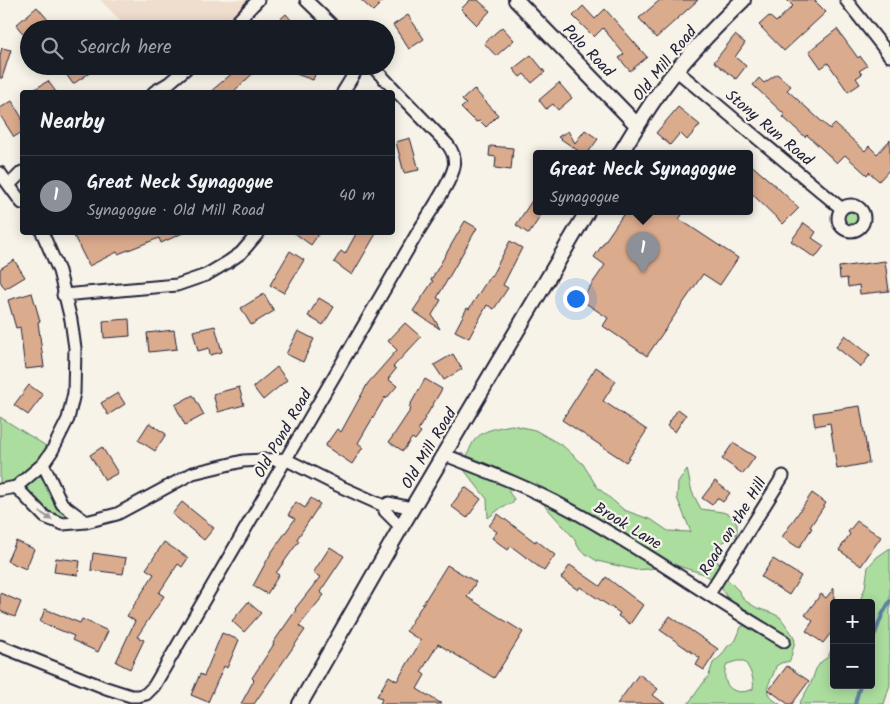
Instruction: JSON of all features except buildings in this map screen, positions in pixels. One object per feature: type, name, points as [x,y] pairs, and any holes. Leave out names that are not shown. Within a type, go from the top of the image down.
[{"type":"street","points":[[239,20],[258,0]]},
{"type":"street","points":[[306,0],[327,20]]},
{"type":"street","name":"Polo Road","points":[[516,0],[637,125]]},
{"type":"street","name":"Old Mill Road","points":[[622,150],[665,85],[713,29],[742,0]]},
{"type":"street","points":[[846,0],[890,56]]},
{"type":"street","name":"Stony Run Road","points":[[677,71],[842,208]]},
{"type":"street","points":[[157,90],[178,75]]},
{"type":"street","points":[[344,90],[353,75]]},
{"type":"street","name":"Old Pond Road","points":[[0,646],[131,696],[146,694],[154,686],[450,179],[454,167],[453,152],[381,75]]},
{"type":"street","points":[[0,173],[20,200]]},
{"type":"street","points":[[9,185],[20,174]]},
{"type":"street","name":"Old Mill Road","points":[[300,704],[400,527],[445,455],[585,215]]},
{"type":"street","points":[[0,490],[16,487],[43,464],[68,420],[74,393],[75,348],[71,320],[59,272],[43,235]]},
{"type":"street","points":[[63,294],[177,285],[206,275],[228,262],[246,248],[257,235]]},
{"type":"street","name":"Brook Lane","points":[[445,455],[521,485],[567,508],[642,551],[735,613],[784,641]]},
{"type":"street","points":[[16,487],[45,517],[63,524],[86,522],[117,514],[194,473],[243,461],[285,459],[338,486],[384,506]]},
{"type":"street","points":[[43,464],[62,504],[86,522]]},
{"type":"street","name":"Road on the Hill","points":[[709,594],[783,476]]},
{"type":"street","points":[[384,506],[389,503],[412,508]]},
{"type":"street","points":[[384,506],[385,511],[400,527]]},
{"type":"shaded area","points":[[100,0],[258,0],[239,20],[120,20]]},
{"type":"green space","points":[[847,208],[855,208],[861,214],[861,222],[855,228],[847,228],[841,222],[841,214]]},
{"type":"green space","points":[[0,417],[51,449],[15,486],[0,487]]},
{"type":"green space","points":[[512,425],[535,430],[563,446],[583,464],[597,487],[624,510],[652,520],[668,531],[691,532],[677,498],[678,483],[687,469],[692,492],[701,509],[734,516],[737,524],[737,534],[717,546],[714,554],[725,577],[739,591],[744,600],[757,608],[780,617],[793,635],[795,641],[790,661],[776,666],[768,687],[769,695],[780,704],[688,704],[709,675],[713,663],[736,640],[741,627],[759,622],[751,612],[734,603],[726,596],[719,584],[704,574],[678,566],[636,570],[597,561],[580,550],[573,537],[545,506],[539,496],[537,484],[508,491],[514,499],[513,503],[502,507],[488,518],[487,499],[464,470],[473,442],[483,433]],"holes":[[[744,661],[751,674],[753,689],[739,692],[726,683],[725,671],[727,664]]]},
{"type":"green space","points":[[43,464],[76,516],[63,524],[16,487]]},
{"type":"green space","points":[[890,548],[890,685],[884,704],[799,704],[811,683],[816,669],[830,652],[830,689],[875,689],[875,599],[861,599],[865,588],[868,567],[877,557]]},
{"type":"waterway","points":[[875,633],[890,601]]},
{"type":"waterway","points":[[855,704],[859,689]]},
{"type":"place","name":"Great Neck Synagogue","points":[[643,273]]}]
